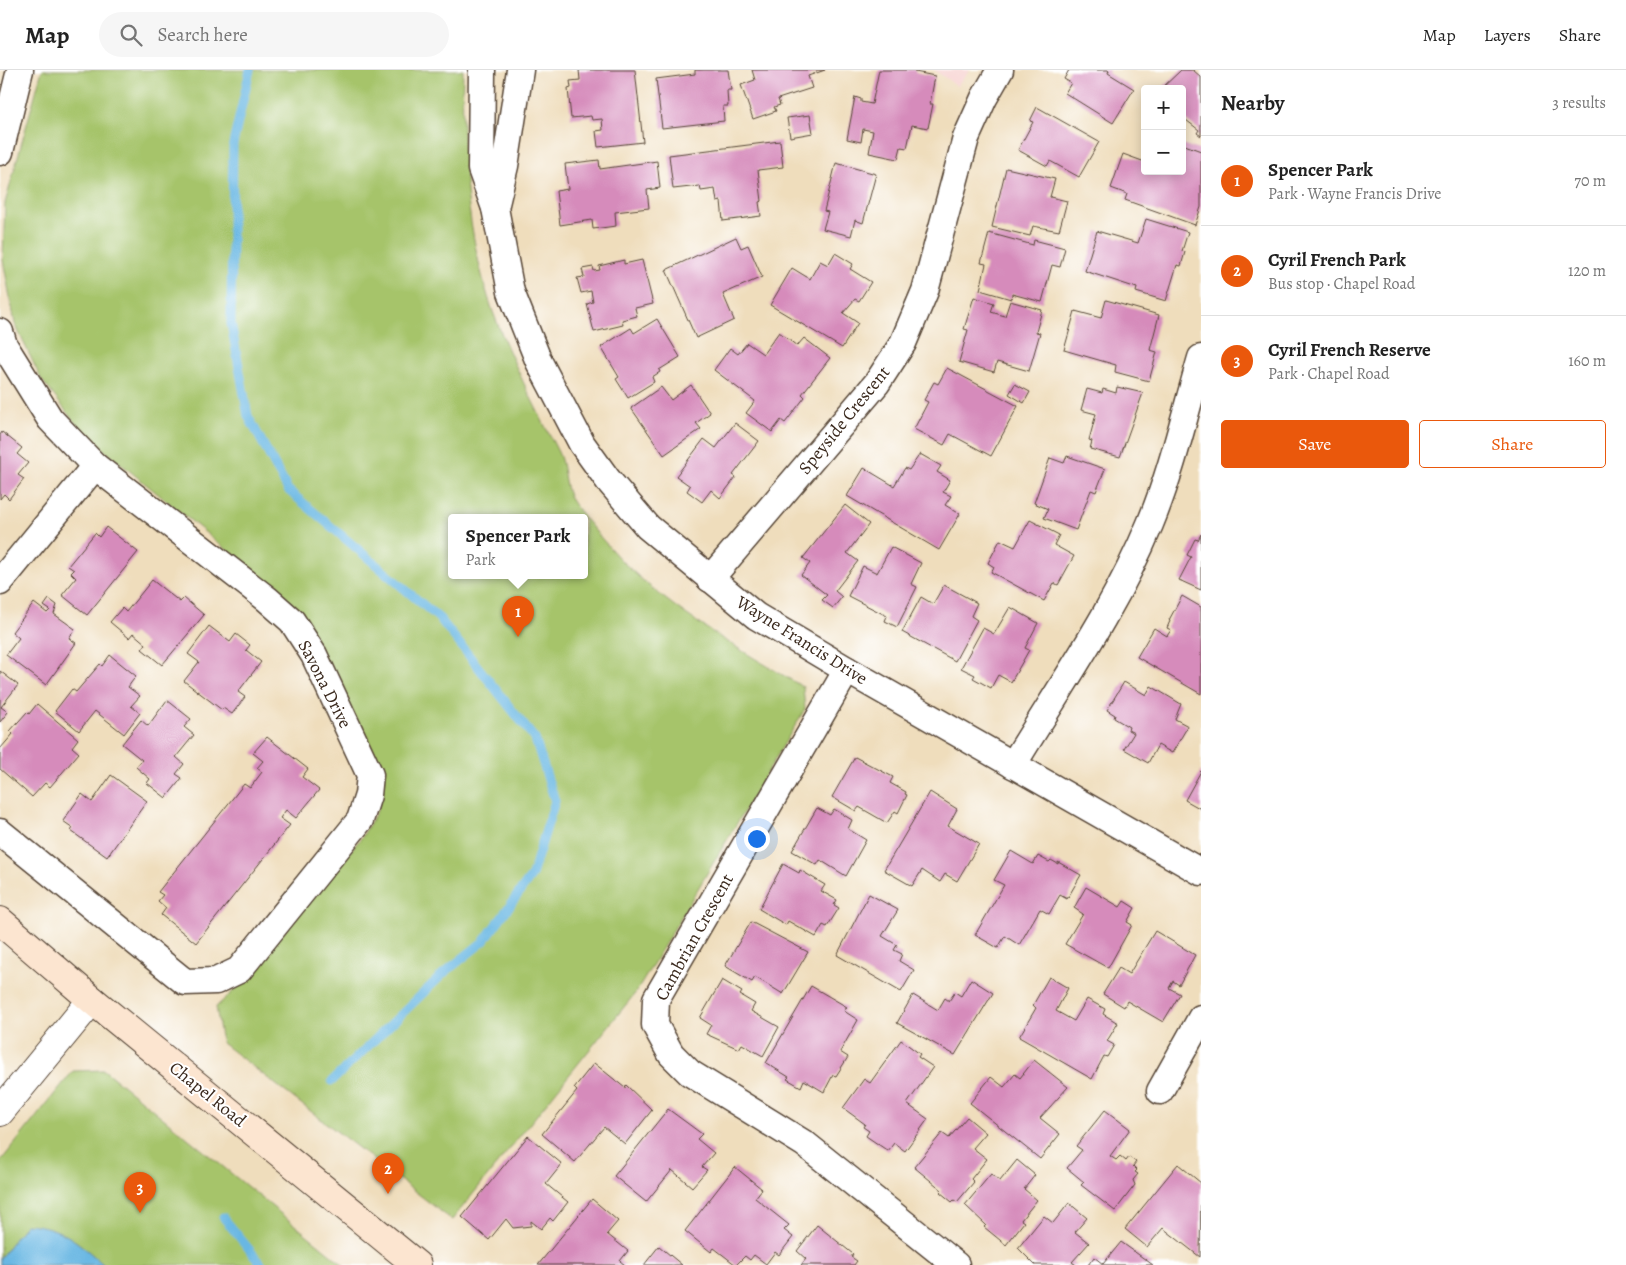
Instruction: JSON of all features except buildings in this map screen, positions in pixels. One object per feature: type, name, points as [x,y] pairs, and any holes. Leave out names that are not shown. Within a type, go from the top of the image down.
[{"type":"main road","name":"Chapel Road","points":[[0,921],[92,1000],[417,1265]]},
{"type":"street","points":[[0,152],[20,70]]},
{"type":"street","name":"Wayne Francis Drive","points":[[482,70],[481,169],[495,208],[511,292],[539,362],[582,444],[608,480],[648,527],[756,616],[846,670],[1201,872]]},
{"type":"street","name":"Wayne Francis Drive","points":[[495,208],[506,166],[520,70]]},
{"type":"street","name":"Speyside Crescent","points":[[710,579],[877,383],[903,343],[925,291],[966,138],[984,98],[1000,70]]},
{"type":"street","name":"Savona Drive","points":[[0,332],[4,345],[50,419],[95,466],[267,599],[292,622],[314,655],[370,775],[368,795],[360,820],[239,970],[216,981],[184,982],[0,832]]},
{"type":"street","points":[[1013,765],[1116,595],[1150,525],[1171,464],[1201,358]]},
{"type":"street","points":[[0,582],[95,466]]},
{"type":"street","name":"Cambrian Crescent","points":[[846,670],[656,999],[655,1026],[671,1054],[690,1073],[805,1144],[956,1265]]},
{"type":"street","points":[[0,1112],[92,1000]]},
{"type":"street","points":[[1160,1091],[1201,1018]]},
{"type":"shaded area","points":[[934,70],[970,70],[957,86]]},
{"type":"green space","points":[[42,70],[463,70],[464,162],[471,223],[484,283],[493,312],[508,348],[560,457],[569,496],[581,514],[448,514],[448,579],[588,579],[588,522],[621,560],[663,597],[708,629],[803,687],[805,709],[637,991],[452,1220],[222,1043],[216,1007],[240,985],[362,837],[378,809],[381,787],[302,614],[265,581],[83,433],[41,379],[15,324],[3,260],[5,203]]},
{"type":"green space","points":[[104,1070],[344,1265],[0,1265],[0,1162],[73,1071]]},
{"type":"water","points":[[26,1224],[39,1225],[60,1232],[78,1243],[104,1265],[0,1265],[0,1258]]},
{"type":"waterway","points":[[250,70],[233,144],[231,323],[248,416],[288,490],[440,619],[535,739],[555,801],[532,875],[484,941],[444,973],[332,1081]]},
{"type":"waterway","points":[[223,1217],[262,1265]]},
{"type":"place","name":"Spencer Park","points":[[518,637]]},
{"type":"place","name":"Cyril French Park","points":[[388,1194]]},
{"type":"place","name":"Cyril French Reserve","points":[[140,1213]]}]
